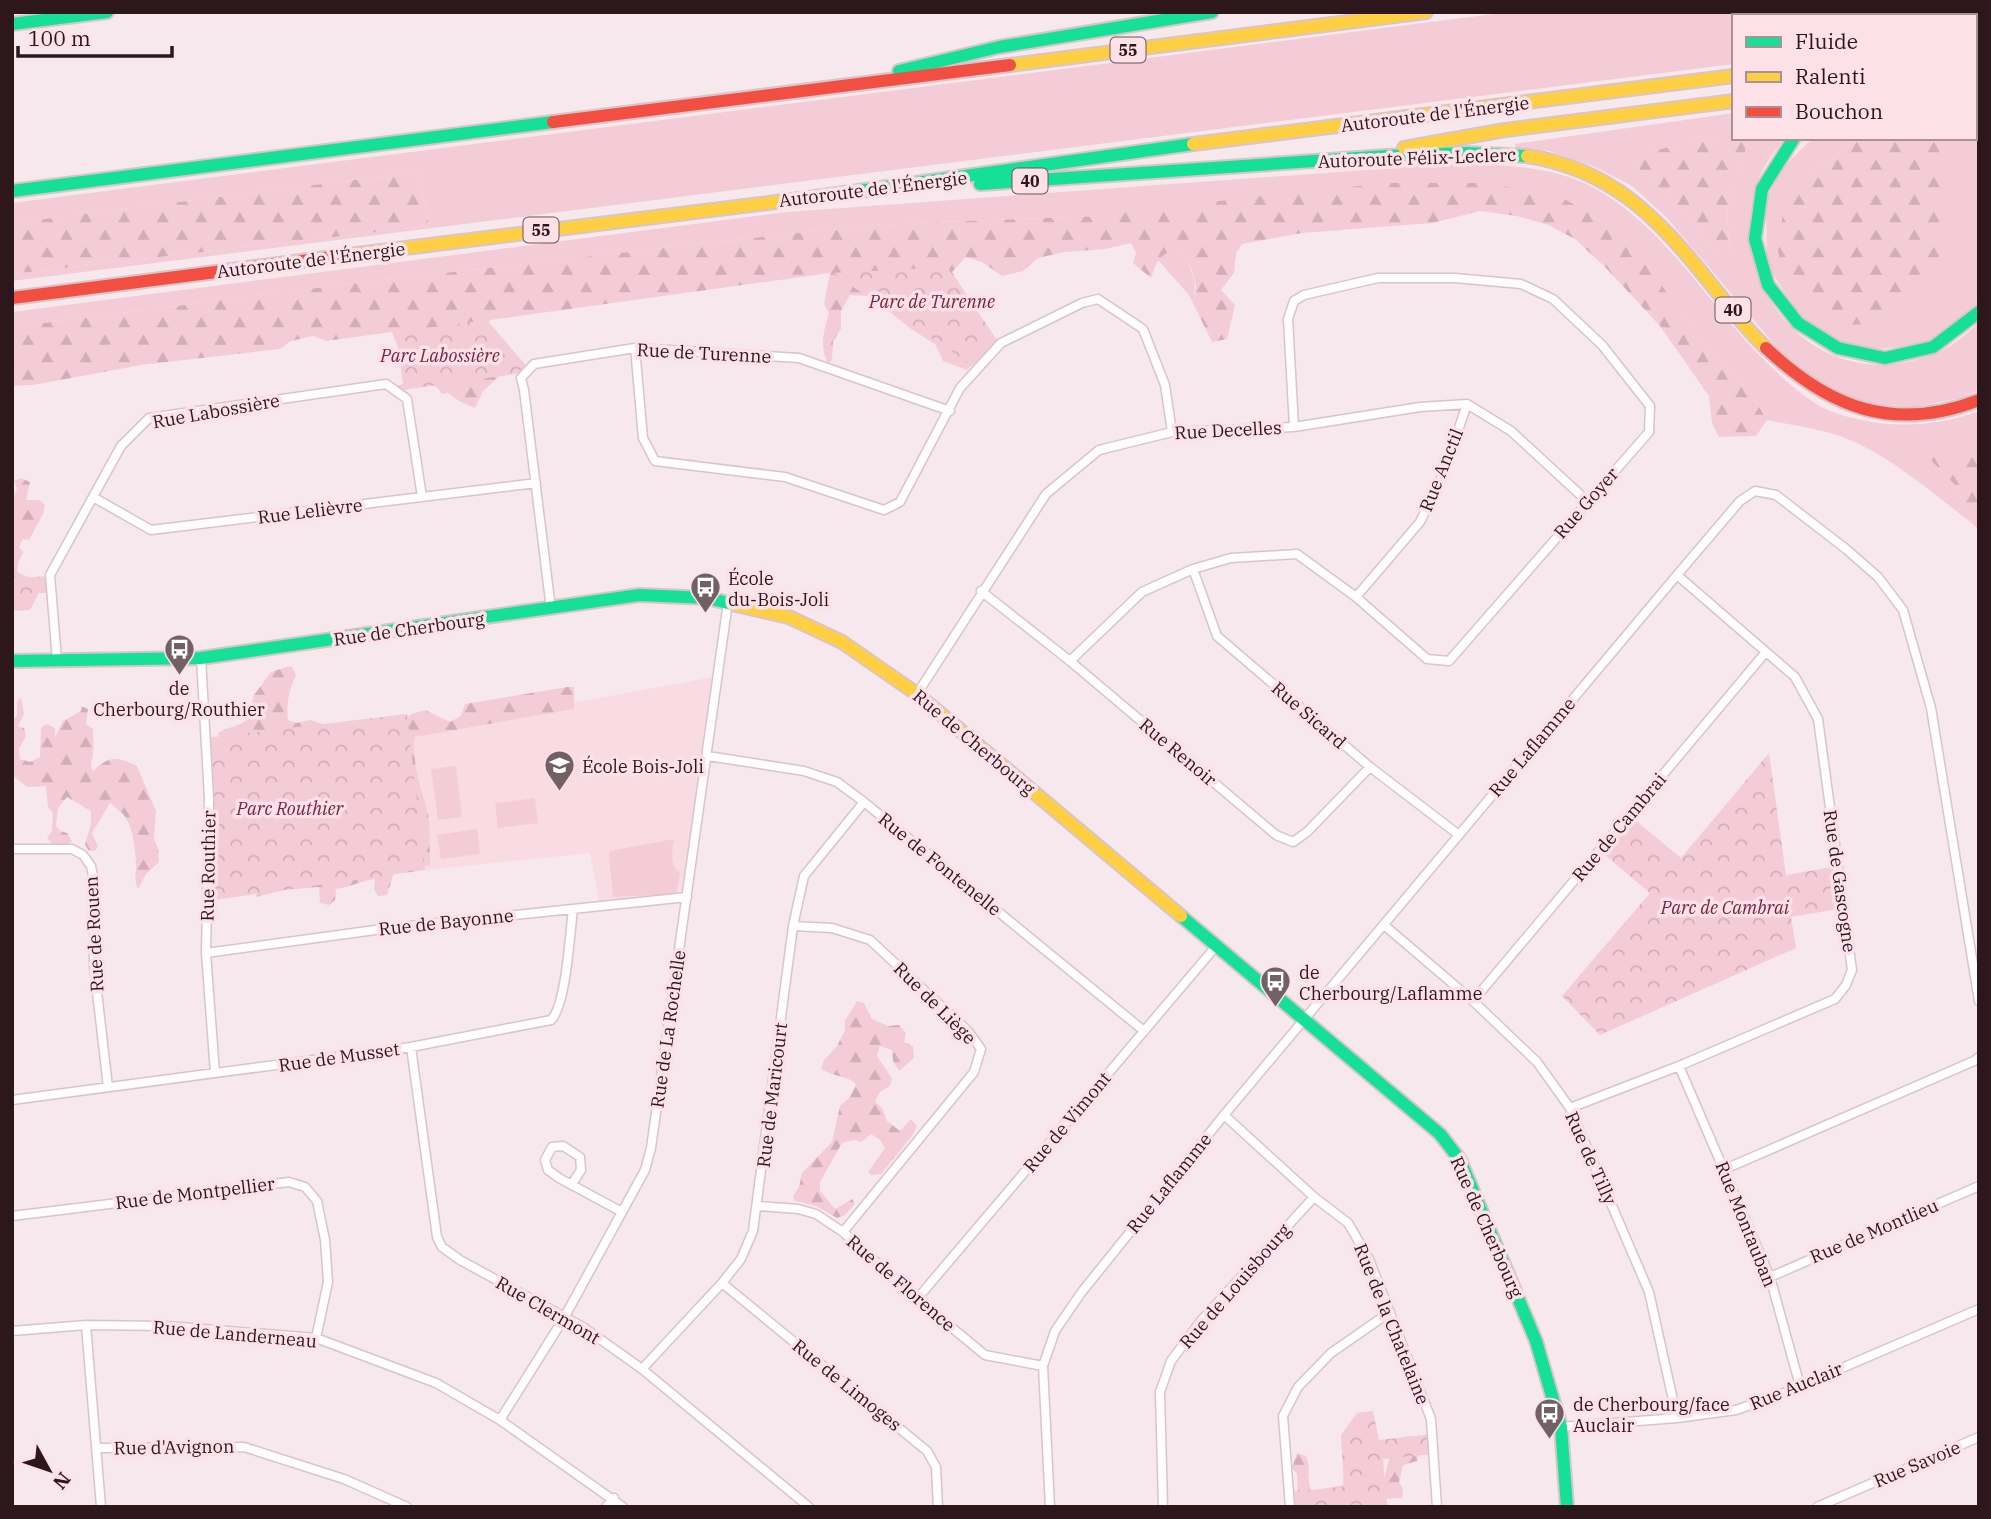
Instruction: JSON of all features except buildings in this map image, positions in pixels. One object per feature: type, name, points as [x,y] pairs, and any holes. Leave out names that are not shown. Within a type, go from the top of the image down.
[{"type":"main road","points":[[12,24],[107,12]]},
{"type":"main road","points":[[830,88],[999,47],[1212,12]]},
{"type":"main road","name":"55","points":[[12,191],[1426,12]]},
{"type":"main road","name":"Autoroute de l'Énergie","points":[[12,298],[884,189],[1172,147],[1732,76]]},
{"type":"main road","points":[[1348,158],[1505,130],[1732,101]]},
{"type":"main road","points":[[1792,140],[1767,176],[1756,213],[1755,233],[1758,259],[1767,284],[1796,323],[1818,340],[1841,350],[1863,355],[1888,356],[1918,352],[1944,341],[1961,330],[1979,312]]},
{"type":"main road","name":"Autoroute Félix-Leclerc","points":[[884,189],[1175,172],[1348,158],[1508,154],[1545,158],[1583,169],[1614,186],[1647,211],[1764,346],[1793,373],[1826,396],[1856,407],[1898,415],[1940,412],[1979,400]]},
{"type":"main road","name":"Rue de Cherbourg","points":[[12,661],[201,658],[639,595],[728,601],[789,617],[842,642],[917,694],[1306,1018],[1440,1134],[1460,1160],[1536,1341],[1560,1426],[1567,1507]]},
{"type":"street","name":"Rue Goyer","points":[[1070,661],[1142,592],[1193,569],[1231,558],[1297,554],[1356,597],[1427,659],[1449,661],[1649,432],[1650,406],[1602,345],[1553,299],[1521,284],[1455,278],[1378,278],[1304,295],[1294,301],[1288,319],[1294,427]]},
{"type":"street","points":[[635,348],[643,438],[655,461],[785,477],[884,510],[900,502],[960,388],[1001,342],[1082,303],[1098,299],[1143,329],[1165,386],[1172,432]]},
{"type":"street","name":"Rue de Turenne","points":[[551,609],[521,378],[534,364],[635,348],[799,358],[950,411]]},
{"type":"street","name":"Rue Labossière","points":[[57,660],[50,575],[121,446],[149,418],[386,384],[407,399],[422,497]]},
{"type":"street","points":[[1467,404],[1511,431],[1587,502]]},
{"type":"street","name":"Rue Decelles","points":[[917,694],[1046,494],[1100,450],[1172,432],[1294,427],[1420,407],[1467,404]]},
{"type":"street","name":"Rue Anctil","points":[[1356,597],[1420,522],[1444,472],[1467,404]]},
{"type":"street","name":"Rue Lelièvre","points":[[93,497],[151,530],[536,483]]},
{"type":"street","name":"Rue Laflamme","points":[[1050,1507],[1043,1366],[1055,1331],[1081,1293],[1224,1115],[1677,575],[1740,501],[1755,491],[1776,495],[1846,549],[1878,577],[1903,610],[1931,708],[1979,1001]]},
{"type":"street","name":"Rue Sicard","points":[[1193,569],[1217,636],[1370,767],[1459,835]]},
{"type":"street","name":"Rue de Gascogne","points":[[1570,1108],[1679,1066],[1835,999],[1846,985],[1852,970],[1818,719],[1795,677],[1677,575]]},
{"type":"street","name":"Rue Renoir","points":[[981,591],[1070,661],[1276,835],[1293,842],[1307,832],[1370,767]]},
{"type":"street","name":"Rue de La Rochelle","points":[[500,1420],[564,1318],[645,1170],[652,1148],[728,601]]},
{"type":"street","name":"Rue de Cambrai","points":[[1473,1001],[1765,653]]},
{"type":"street","name":"Rue Routhier","points":[[201,658],[209,798],[206,953],[215,1073]]},
{"type":"street","name":"Rue de Fontenelle","points":[[708,756],[804,771],[837,782],[1144,1031]]},
{"type":"street","name":"Rue de Maricourt","points":[[642,1369],[722,1283],[741,1259],[753,1231],[793,926],[804,876],[864,802]]},
{"type":"street","name":"Rue de Rouen","points":[[12,849],[72,849],[83,855],[91,866],[94,881],[94,966],[108,1087]]},
{"type":"street","name":"Rue de Bayonne","points":[[206,953],[390,928],[687,897]]},
{"type":"street","name":"Rue de Musset","points":[[12,1100],[411,1047],[551,1020],[556,1015],[561,998],[573,909]]},
{"type":"street","name":"Rue de Tilly","points":[[1384,925],[1473,1001],[1537,1062],[1570,1108],[1649,1292],[1677,1418]]},
{"type":"street","name":"Rue de Liège","points":[[793,926],[832,928],[870,940],[968,1031],[981,1049],[974,1072],[843,1232]]},
{"type":"street","name":"Rue de Vimont","points":[[918,1299],[1217,945]]},
{"type":"street","name":"Rue Clermont","points":[[411,1047],[437,1237],[442,1247],[583,1327],[642,1369],[809,1507]]},
{"type":"street","points":[[1725,1169],[1974,1061],[1979,1056]]},
{"type":"street","name":"Rue Montauban","points":[[1679,1066],[1770,1277],[1800,1386]]},
{"type":"street","name":"Rue de la Chatelaine","points":[[1224,1115],[1348,1223],[1369,1259],[1431,1419],[1437,1507]]},
{"type":"street","points":[[572,1184],[581,1170],[580,1157],[563,1146],[552,1147],[545,1160],[548,1170],[572,1184],[622,1212]]},
{"type":"street","name":"Rue de Montpellier","points":[[12,1216],[289,1182],[305,1187],[317,1201],[325,1240],[328,1282],[316,1338]]},
{"type":"street","name":"Rue de Montlieu","points":[[1770,1277],[1979,1186]]},
{"type":"street","name":"Rue de Louisbourg","points":[[1163,1507],[1160,1392],[1171,1361],[1200,1322],[1314,1196]]},
{"type":"street","name":"Rue de Florence","points":[[758,1206],[798,1209],[816,1214],[843,1232],[985,1355],[1043,1366]]},
{"type":"street","name":"Rue de Limoges","points":[[722,1283],[927,1451],[936,1467],[938,1507]]},
{"type":"street","name":"Rue Auclair","points":[[1560,1426],[1677,1418],[1735,1410],[1800,1386],[1979,1309]]},
{"type":"street","points":[[1290,1507],[1283,1416],[1298,1387],[1331,1353],[1390,1312]]},
{"type":"street","points":[[86,1325],[101,1507]]},
{"type":"street","name":"Rue de Landerneau","points":[[12,1331],[86,1325],[167,1326],[316,1338],[436,1383],[500,1420],[614,1498],[623,1507]]},
{"type":"street","name":"Rue Savoie","points":[[1817,1507],[1979,1437]]},
{"type":"street","name":"Rue d'Avignon","points":[[98,1448],[244,1447],[344,1479],[407,1507]]},
{"type":"street","points":[[606,1507],[614,1498]]},
{"type":"shaded area","name":"École Bois-Joli","points":[[719,676],[687,897],[599,902],[590,853],[425,870],[409,733]]},
{"type":"green space","points":[[1509,12],[1979,12],[1977,34],[1977,14],[1732,14],[1732,64],[12,281],[12,274],[429,226],[418,172],[12,223],[12,203]]},
{"type":"green space","points":[[1977,90],[1979,300],[1970,314],[1932,340],[1867,350],[1841,343],[1800,316],[1767,265],[1766,203],[1780,170],[1811,140],[1857,140],[1807,177],[1944,162],[1938,140],[1977,140]]},
{"type":"green space","points":[[1732,113],[1732,134],[1632,155],[1635,165],[1695,226],[1714,250],[1730,254],[1727,211],[1748,140],[1784,140],[1759,178],[1750,216],[1752,254],[1763,288],[1783,318],[1809,342],[1841,358],[1877,365],[1916,360],[1934,354],[1958,341],[1979,322],[1979,390],[1961,398],[1915,407],[1871,404],[1824,386],[1785,357],[1667,218],[1632,186],[1593,166],[1549,151],[1515,148],[1515,144]]},
{"type":"green space","points":[[1732,134],[1732,140],[1748,140],[1727,211],[1730,255],[1714,250],[1695,226],[1635,165],[1631,155]]},
{"type":"green space","points":[[1857,140],[1938,140],[1944,162],[1945,235],[1931,283],[1884,323],[1849,325],[1809,308],[1785,288],[1778,250],[1783,211],[1807,177]]},
{"type":"green space","points":[[1448,164],[1508,166],[1548,171],[1585,183],[1603,193],[1628,210],[1650,230],[1769,365],[1804,396],[1828,410],[1866,421],[1905,424],[1942,421],[1979,411],[1979,455],[1927,455],[1956,486],[1973,524],[1873,451],[1824,431],[1767,420],[1752,395],[1694,331],[1651,270],[1554,193],[910,223],[796,233],[356,283],[12,327],[12,312],[787,212]]},
{"type":"green space","points":[[418,172],[429,226],[12,274],[12,223]]},
{"type":"green space","points":[[1390,183],[1479,183],[1554,193],[1599,219],[1651,270],[1694,331],[1752,395],[1767,420],[1756,436],[1719,437],[1712,423],[1709,396],[1660,326],[1606,268],[1575,239],[1548,225],[1517,216],[1480,211],[1432,223],[1302,233],[1242,244],[1236,253],[1234,273],[1221,290],[1235,305],[1227,339],[1212,342],[1193,303],[1196,287],[1192,270],[1180,248],[1160,258],[1151,278],[1133,263],[1136,253],[1131,243],[1038,258],[1023,271],[1002,276],[982,262],[966,257],[952,272],[993,336],[990,346],[967,370],[943,361],[935,344],[911,329],[870,296],[850,295],[841,311],[841,329],[833,341],[832,360],[828,363],[823,345],[829,313],[824,304],[830,273],[490,320],[484,329],[503,373],[483,391],[475,408],[448,393],[442,394],[419,377],[403,356],[392,332],[326,341],[313,336],[291,341],[280,349],[141,365],[33,385],[12,386],[12,327],[356,283],[796,233],[910,223],[1101,216]]},
{"type":"green space","points":[[1180,248],[1192,274],[1195,287],[1193,303],[1157,259]]},
{"type":"green space","name":"Parc de Turenne","points":[[947,267],[1000,344],[978,369],[832,273]]},
{"type":"green space","name":"Parc Labossière","points":[[487,320],[529,369],[522,373],[409,389],[398,393],[392,388],[403,384],[396,332]]},
{"type":"green space","points":[[1926,455],[1979,455],[1979,531],[1973,524],[1956,486]]},
{"type":"green space","points":[[21,478],[30,482],[26,500],[39,500],[45,505],[29,540],[23,539],[19,547],[23,552],[17,572],[34,580],[41,589],[30,610],[12,611],[12,500],[17,489],[14,481]]},
{"type":"green space","points":[[12,572],[20,578],[49,576],[51,593],[12,593]]},
{"type":"green space","name":"Parc Routhier","points":[[292,667],[296,675],[287,708],[288,720],[296,723],[311,720],[328,726],[402,720],[425,710],[450,722],[461,716],[465,704],[567,687],[574,687],[574,709],[415,737],[416,767],[429,819],[430,865],[394,872],[387,895],[378,896],[374,889],[375,879],[336,889],[335,900],[329,905],[320,903],[319,887],[285,890],[256,897],[258,875],[218,733],[247,720],[254,695],[271,672]]},
{"type":"green space","points":[[21,698],[24,714],[18,726],[24,728],[26,736],[19,749],[20,759],[30,762],[40,757],[41,728],[46,724],[55,728],[55,737],[63,721],[81,711],[81,706],[88,709],[86,724],[93,729],[93,771],[113,759],[124,760],[137,766],[156,811],[154,839],[159,862],[146,874],[138,889],[131,831],[123,814],[110,803],[92,833],[98,846],[95,851],[88,850],[85,844],[91,824],[91,811],[67,797],[58,808],[56,826],[67,833],[72,841],[65,846],[52,844],[47,838],[52,831],[53,813],[48,807],[46,786],[27,787],[12,775],[12,720],[17,716],[17,701]]},
{"type":"green space","name":"Parc Routhier","points":[[407,714],[425,870],[207,901],[205,738]]},
{"type":"green space","name":"Parc de Cambrai","points":[[1769,753],[1786,875],[1838,866],[1844,908],[1791,917],[1796,948],[1600,1035],[1562,996],[1650,893],[1599,850],[1629,815],[1681,858]]},
{"type":"green space","points":[[456,766],[462,817],[438,820],[431,769]]},
{"type":"green space","points":[[535,798],[538,823],[498,828],[495,803]]},
{"type":"green space","points":[[477,829],[480,854],[441,859],[437,835]]},
{"type":"green space","points":[[674,839],[673,862],[680,873],[676,894],[613,897],[610,851]]},
{"type":"green space","points":[[857,1001],[864,1003],[872,1019],[888,1026],[899,1025],[906,1033],[904,1042],[913,1046],[914,1058],[899,1071],[893,1061],[892,1050],[880,1046],[877,1056],[892,1078],[890,1086],[880,1092],[875,1102],[882,1108],[887,1121],[900,1131],[911,1119],[917,1126],[881,1174],[871,1175],[868,1172],[885,1148],[880,1140],[871,1134],[861,1142],[854,1140],[842,1143],[820,1182],[820,1191],[835,1209],[852,1199],[855,1204],[845,1215],[837,1218],[816,1206],[795,1201],[793,1196],[799,1187],[802,1173],[832,1142],[840,1106],[850,1097],[856,1084],[821,1069],[824,1060],[837,1046],[845,1030],[845,1021]]},
{"type":"green space","points":[[1373,1411],[1379,1440],[1432,1434],[1434,1454],[1383,1459],[1387,1507],[1290,1507],[1289,1492],[1344,1487],[1341,1435],[1357,1413]]},
{"type":"green space","points":[[1401,1438],[1413,1438],[1418,1455],[1417,1461],[1403,1465],[1399,1482],[1403,1489],[1402,1498],[1298,1503],[1297,1474],[1292,1468],[1297,1453],[1306,1456],[1308,1460],[1312,1491],[1343,1485],[1344,1474],[1383,1483],[1390,1456],[1400,1445]]},
{"type":"traffic: fast","points":[[12,24],[107,12]]},
{"type":"traffic: fast","points":[[899,71],[999,47],[1212,12]]},
{"type":"traffic: fast","points":[[12,191],[553,122]]},
{"type":"traffic: fast","points":[[1793,140],[1762,189],[1755,239],[1768,285],[1798,323],[1838,348],[1885,358],[1933,347],[1979,312]]},
{"type":"traffic: fast","points":[[816,197],[1193,144]]},
{"type":"traffic: fast","points":[[980,184],[1387,156],[1466,153],[1527,156]]},
{"type":"traffic: fast","points":[[12,661],[201,658],[639,595],[708,598],[732,604]]},
{"type":"traffic: fast","points":[[1181,916],[1440,1134],[1460,1160],[1536,1341],[1561,1427],[1567,1507]]},
{"type":"traffic: slow","points":[[1010,65],[1426,12]]},
{"type":"traffic: slow","points":[[1193,144],[1732,76]]},
{"type":"traffic: slow","points":[[1404,148],[1505,130],[1732,101]]},
{"type":"traffic: slow","points":[[1527,156],[1584,172],[1631,200],[1691,259],[1766,348]]},
{"type":"traffic: slow","points":[[333,257],[816,197]]},
{"type":"traffic: slow","points":[[732,604],[789,617],[842,642],[917,694],[1181,916]]},
{"type":"traffic: jam","points":[[553,122],[1010,65]]},
{"type":"traffic: jam","points":[[12,298],[333,257]]},
{"type":"traffic: jam","points":[[1766,348],[1814,386],[1839,400],[1864,409],[1891,414],[1919,414],[1948,410],[1979,400]]},
{"type":"place","name":"École du-Bois-Joli","points":[[705,615]]},
{"type":"place","name":"de Cherbourg/Routhier","points":[[179,677]]},
{"type":"place","name":"École Bois-Joli","points":[[559,793]]},
{"type":"place","name":"de Cherbourg/Laflamme","points":[[1276,1009]]},
{"type":"place","name":"de Cherbourg/face Auclair","points":[[1550,1441]]}]
